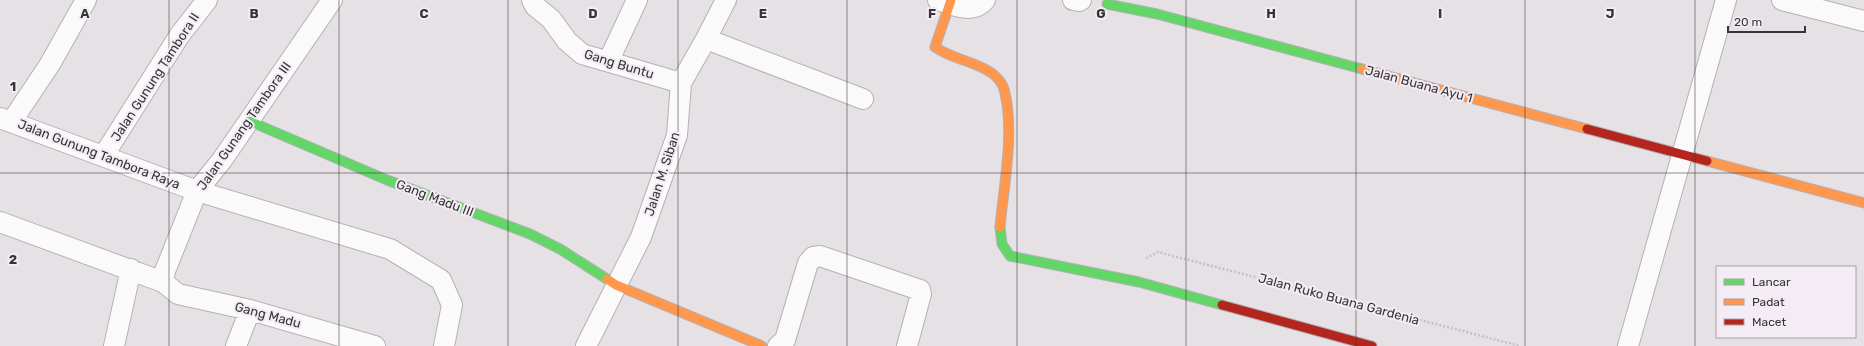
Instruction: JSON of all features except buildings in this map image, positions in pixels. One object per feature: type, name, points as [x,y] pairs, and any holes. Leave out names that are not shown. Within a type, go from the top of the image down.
[{"type":"street","points":[[6,119],[50,64],[86,0]]},
{"type":"street","name":"Jalan Gunung Tambora II","points":[[104,155],[179,36],[207,0]]},
{"type":"street","name":"Jalan Gunang Tambora III","points":[[163,282],[165,271],[197,191],[222,160],[332,0]]},
{"type":"street","name":"Gang Buntu","points":[[532,0],[574,48],[582,54],[609,60],[681,83]]},
{"type":"street","points":[[609,60],[637,0]]},
{"type":"street","name":"Jalan M. Siban","points":[[586,346],[641,237],[677,136],[681,83],[706,40],[726,0]]},
{"type":"street","points":[[985,0],[980,6],[972,9],[945,1],[936,47],[948,56],[982,67],[994,74],[1004,87],[1007,116],[1000,230],[1003,249],[1010,256],[1140,282],[1372,346]]},
{"type":"street","points":[[1073,0],[1081,0]]},
{"type":"street","points":[[1628,346],[1726,0]]},
{"type":"street","points":[[1782,0],[1864,21]]},
{"type":"street","name":"Jalan Buana Ayu 1","points":[[1107,4],[1158,14],[1864,203]]},
{"type":"street","points":[[706,40],[863,99]]},
{"type":"street","name":"Jalan Gunung Tambora Raya","points":[[6,119],[197,191],[390,250],[441,280],[452,304],[444,346]]},
{"type":"street","name":"Gang Madu III","points":[[249,121],[388,180],[530,234],[560,249],[616,285],[762,346]]},
{"type":"street","name":"Gang Madu","points":[[0,222],[131,269],[163,282],[178,294],[250,310],[376,346]]},
{"type":"street","points":[[778,346],[785,340],[808,263],[813,257],[820,256],[920,290],[919,300],[907,346]]},
{"type":"street","points":[[114,346],[131,269]]},
{"type":"street","points":[[236,346],[250,310]]},
{"type":"path","name":"Jalan Ruko Buana Gardenia","points":[[1158,252],[1520,346]]},
{"type":"traffic: fast","points":[[1107,4],[1157,14],[1362,69]]},
{"type":"traffic: fast","points":[[249,121],[387,180],[530,234],[560,249],[607,279]]},
{"type":"traffic: fast","points":[[1000,227],[1002,244],[1010,256],[1139,282],[1222,305]]},
{"type":"traffic: slow","points":[[951,0],[935,47],[949,55],[979,66],[993,74],[1004,89],[1009,122],[1009,139],[1000,227]]},
{"type":"traffic: slow","points":[[1362,69],[1587,129]]},
{"type":"traffic: slow","points":[[1707,161],[1864,203]]},
{"type":"traffic: slow","points":[[607,279],[616,285],[762,346]]},
{"type":"traffic: jam","points":[[1587,129],[1707,161]]},
{"type":"traffic: jam","points":[[1222,305],[1372,346]]}]
